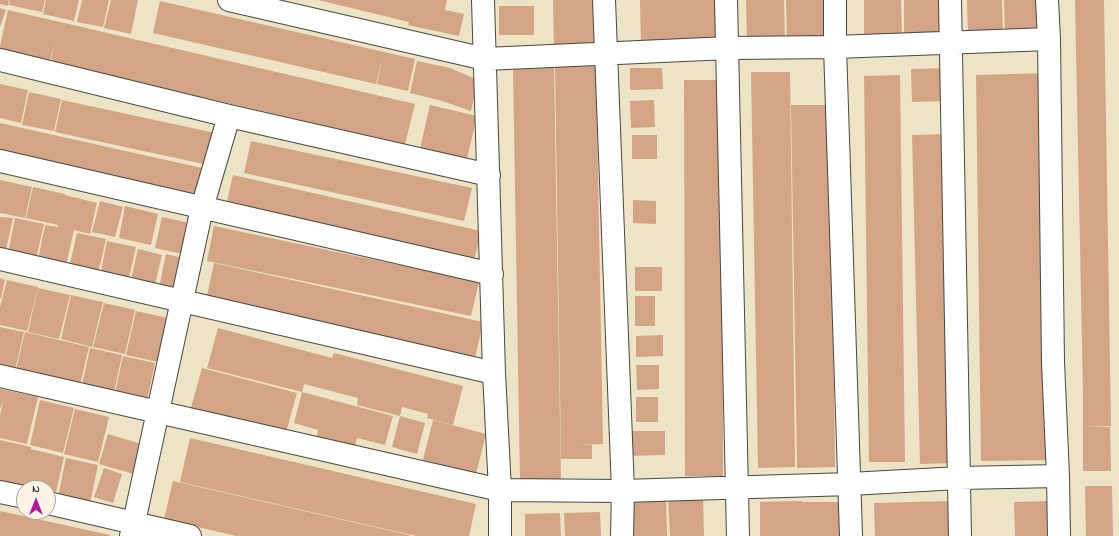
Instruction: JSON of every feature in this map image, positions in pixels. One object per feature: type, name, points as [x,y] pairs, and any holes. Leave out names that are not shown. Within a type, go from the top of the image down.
[{"type":"street","points":[[230,0],[485,59],[728,48],[835,47],[1049,39]]},
{"type":"street","points":[[483,0],[494,372],[500,490],[500,536]]},
{"type":"street","points":[[604,0],[623,491],[622,536]]},
{"type":"street","points":[[726,0],[738,536]]},
{"type":"street","points":[[835,0],[835,47],[851,536]]},
{"type":"street","points":[[950,0],[960,536]]},
{"type":"street","points":[[1047,0],[1049,39],[1053,362],[1059,536]]},
{"type":"street","points":[[0,60],[229,116],[489,175]]},
{"type":"street","points":[[133,530],[202,208],[229,116]]},
{"type":"street","points":[[0,161],[492,274]]},
{"type":"street","points":[[0,259],[494,372]]},
{"type":"street","points":[[0,376],[500,490],[623,491],[850,484],[959,478],[1058,476]]},
{"type":"street","points":[[0,492],[16,496]]},
{"type":"street","points":[[56,506],[133,530],[190,536]]},
{"type":"building","points":[[0,0],[9,0],[8,6],[0,4]]},
{"type":"building","points":[[10,0],[45,0],[42,12],[9,5]]},
{"type":"building","points":[[46,0],[79,0],[74,21],[43,14]]},
{"type":"building","points":[[82,0],[109,0],[103,27],[77,22]]},
{"type":"building","points":[[111,0],[138,0],[131,34],[104,28]]},
{"type":"building","points":[[318,0],[447,0],[445,10],[464,14],[459,36],[408,25],[409,22]]},
{"type":"building","points":[[553,0],[596,0],[597,49],[554,49]]},
{"type":"building","points":[[640,0],[715,0],[716,43],[641,46]]},
{"type":"building","points":[[746,0],[784,0],[785,42],[747,43]]},
{"type":"building","points":[[786,0],[824,0],[825,41],[787,42]]},
{"type":"building","points":[[864,0],[901,0],[902,37],[864,38]]},
{"type":"building","points":[[904,0],[941,0],[942,35],[904,36]]},
{"type":"building","points":[[967,0],[1002,0],[1003,35],[968,36]]},
{"type":"building","points":[[1004,0],[1040,0],[1040,34],[1005,35]]},
{"type":"building","points":[[1075,0],[1104,0],[1111,426],[1085,427],[1110,427],[1111,471],[1083,471],[1083,394]]},
{"type":"building","points":[[160,1],[415,59],[408,91],[377,84],[383,56],[376,84],[153,33]]},
{"type":"building","points":[[499,6],[534,6],[534,35],[499,35]]},
{"type":"building","points":[[0,8],[6,10],[0,27]]},
{"type":"building","points":[[8,10],[415,104],[405,144],[115,77],[49,70],[55,41],[49,65],[0,54],[0,46]]},
{"type":"building","points":[[417,61],[450,68],[478,80],[471,111],[442,101],[410,93]]},
{"type":"building","points":[[596,66],[603,444],[577,445],[592,445],[592,459],[561,459],[555,67]]},
{"type":"building","points":[[554,68],[561,481],[520,481],[513,69]]},
{"type":"building","points":[[630,68],[662,68],[663,89],[630,90]]},
{"type":"building","points":[[947,68],[948,101],[912,102],[911,69]]},
{"type":"building","points":[[751,72],[790,72],[795,467],[758,468]]},
{"type":"building","points":[[1048,73],[1053,460],[981,461],[976,75]]},
{"type":"building","points":[[900,75],[905,462],[869,462],[864,76]]},
{"type":"building","points":[[684,80],[722,80],[723,476],[685,476]]},
{"type":"building","points":[[0,84],[28,90],[21,123],[0,118]]},
{"type":"building","points":[[29,92],[61,99],[54,131],[22,125]]},
{"type":"building","points":[[62,100],[220,134],[213,166],[55,132]]},
{"type":"building","points":[[654,100],[655,127],[631,128],[630,101]]},
{"type":"building","points":[[430,105],[477,116],[466,163],[419,153]]},
{"type":"building","points":[[791,105],[830,105],[835,467],[797,468]]},
{"type":"building","points":[[0,123],[202,168],[195,199],[0,155]]},
{"type":"building","points":[[949,134],[956,463],[920,464],[912,135]]},
{"type":"building","points":[[632,135],[657,135],[657,159],[632,159]]},
{"type":"building","points":[[251,141],[472,188],[464,221],[244,173]]},
{"type":"building","points":[[233,175],[481,231],[474,262],[226,206]]},
{"type":"building","points":[[0,180],[32,187],[25,218],[0,213]]},
{"type":"building","points":[[33,187],[97,203],[90,234],[74,230],[66,266],[38,260],[45,225],[58,227],[58,225],[26,218]]},
{"type":"building","points":[[633,200],[656,201],[656,224],[633,223]]},
{"type":"building","points":[[100,201],[123,207],[115,237],[92,232]]},
{"type":"building","points":[[125,206],[158,214],[151,245],[119,238]]},
{"type":"building","points":[[0,217],[13,218],[5,254],[0,253]]},
{"type":"building","points":[[162,217],[194,224],[187,255],[155,248]]},
{"type":"building","points":[[15,218],[44,224],[36,259],[8,253]]},
{"type":"building","points":[[214,226],[479,282],[471,316],[207,261]]},
{"type":"building","points":[[77,233],[106,239],[98,274],[69,268]]},
{"type":"building","points":[[107,241],[136,247],[128,282],[100,276]]},
{"type":"building","points":[[138,249],[162,255],[154,289],[130,284]]},
{"type":"building","points":[[166,254],[187,259],[180,293],[159,288]]},
{"type":"building","points":[[214,263],[483,322],[475,358],[206,300]]},
{"type":"building","points":[[635,267],[662,267],[662,291],[635,291]]},
{"type":"building","points":[[0,278],[5,280],[1,298],[0,298]]},
{"type":"building","points":[[7,280],[38,287],[27,331],[0,325],[0,307]]},
{"type":"building","points":[[38,288],[70,295],[59,339],[28,332]]},
{"type":"building","points":[[71,295],[103,302],[92,347],[61,339]]},
{"type":"building","points":[[635,296],[655,296],[655,326],[635,326]]},
{"type":"building","points":[[104,303],[135,310],[125,354],[93,347]]},
{"type":"building","points":[[136,311],[168,318],[158,362],[126,355]]},
{"type":"building","points":[[0,327],[24,332],[14,374],[0,371]]},
{"type":"building","points":[[218,328],[332,358],[334,353],[463,386],[453,425],[427,418],[428,414],[402,407],[400,416],[357,405],[358,398],[304,384],[302,392],[207,368]]},
{"type":"building","points":[[25,332],[89,347],[79,389],[47,382],[52,359],[47,381],[15,374]]},
{"type":"building","points":[[663,335],[663,356],[636,357],[636,336]]},
{"type":"building","points":[[90,348],[122,355],[113,397],[81,390]]},
{"type":"building","points":[[123,356],[155,363],[146,405],[114,398]]},
{"type":"building","points":[[636,365],[659,365],[659,389],[637,390]]},
{"type":"building","points":[[202,368],[297,393],[285,436],[190,411]]},
{"type":"building","points":[[0,389],[38,397],[27,444],[0,438],[0,415],[3,402],[0,409]]},
{"type":"building","points":[[302,392],[393,416],[385,445],[357,438],[355,446],[317,436],[318,430],[294,423]]},
{"type":"building","points":[[636,397],[658,397],[658,422],[636,422]]},
{"type":"building","points":[[40,400],[74,408],[63,453],[30,445]]},
{"type":"building","points":[[75,409],[109,417],[98,462],[64,454]]},
{"type":"building","points":[[400,416],[425,423],[417,454],[392,447]]},
{"type":"building","points":[[433,420],[486,434],[476,474],[423,460]]},
{"type":"building","points":[[626,431],[665,431],[665,455],[627,456]]},
{"type":"building","points":[[108,434],[145,445],[137,475],[99,464]]},
{"type":"building","points":[[190,438],[476,504],[469,536],[416,536],[180,482]]},
{"type":"building","points":[[0,440],[64,457],[56,492],[56,480],[16,480],[16,487],[0,486]]},
{"type":"building","points":[[66,458],[98,465],[89,508],[57,502]]},
{"type":"building","points":[[104,468],[122,474],[113,503],[94,497]]},
{"type":"building","points":[[173,481],[409,536],[236,536],[164,519]]},
{"type":"building","points":[[1085,486],[1112,486],[1113,536],[1086,536]]},
{"type":"building","points":[[703,493],[704,536],[670,536],[668,494]]},
{"type":"building","points":[[666,496],[667,536],[633,536],[632,497]]},
{"type":"building","points":[[951,501],[952,536],[875,536],[874,503]]},
{"type":"building","points":[[1050,501],[1051,536],[1015,536],[1014,502]]},
{"type":"building","points":[[760,502],[844,502],[844,536],[760,536]]},
{"type":"building","points":[[0,511],[16,514],[16,520],[41,520],[110,535],[110,536],[0,536]]},
{"type":"building","points":[[600,512],[601,536],[565,536],[564,513]]},
{"type":"building","points":[[560,513],[561,536],[525,536],[525,514]]}]
